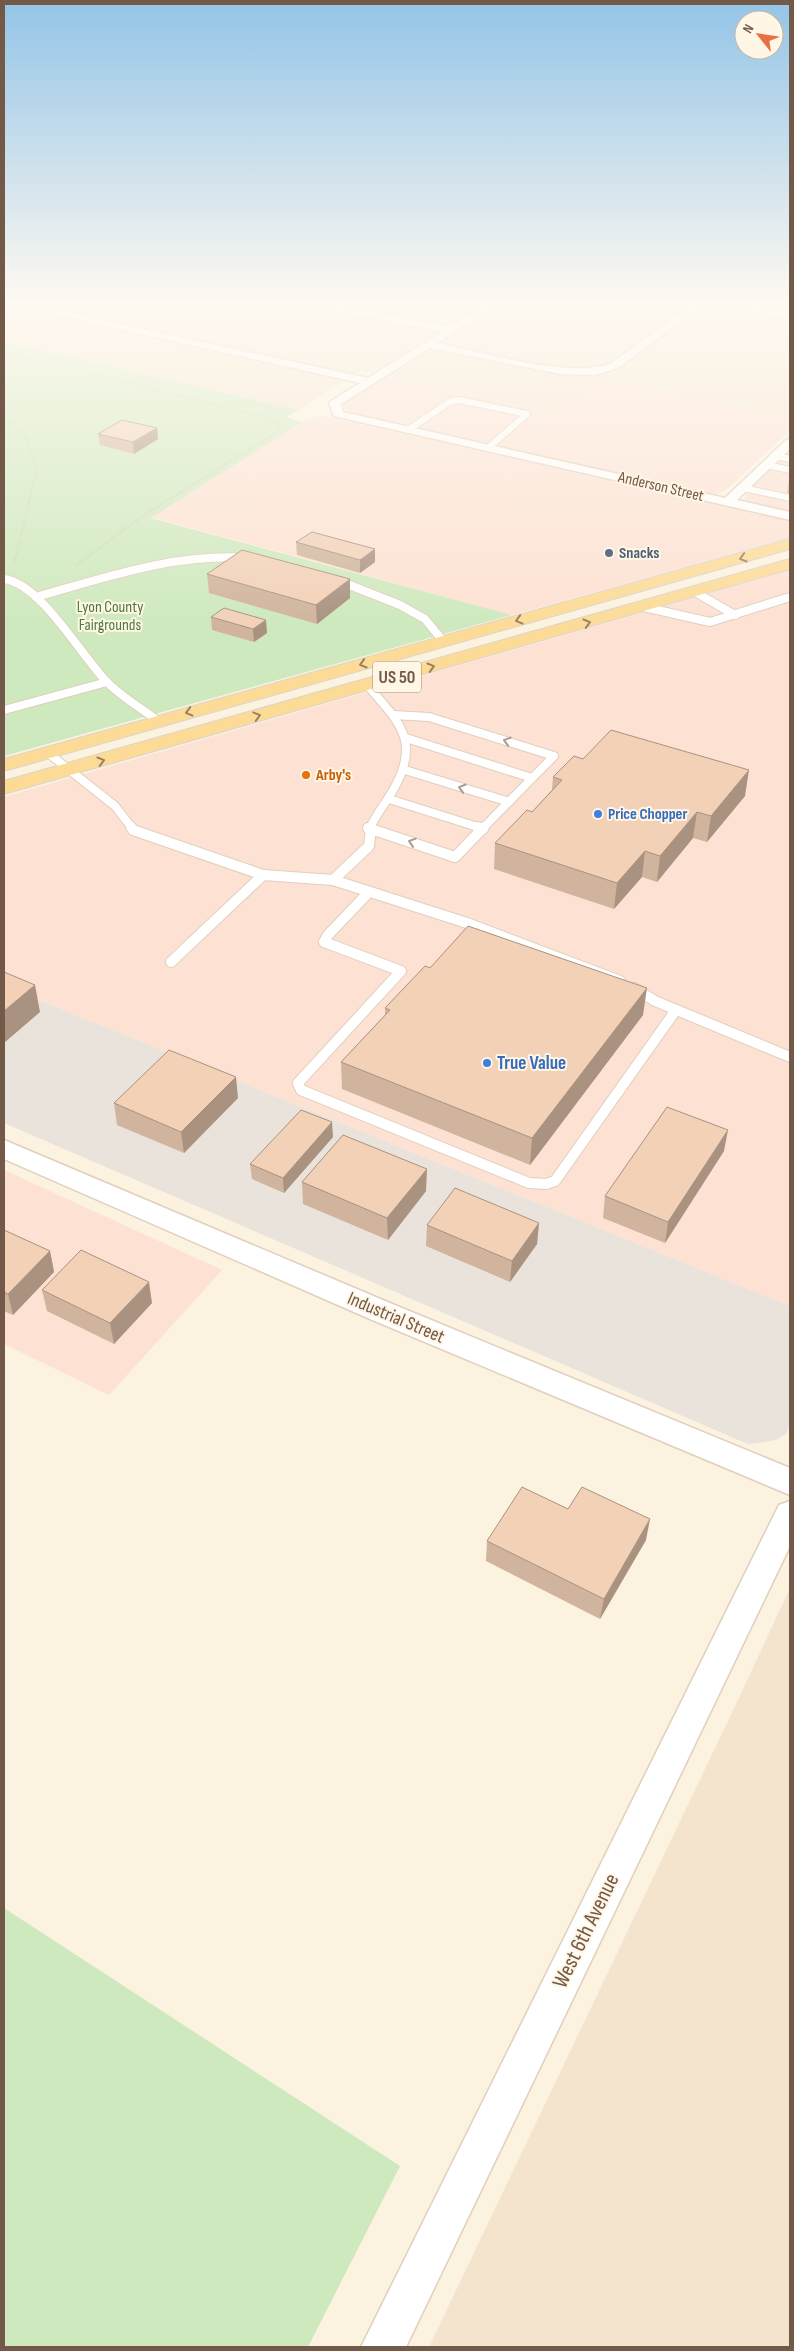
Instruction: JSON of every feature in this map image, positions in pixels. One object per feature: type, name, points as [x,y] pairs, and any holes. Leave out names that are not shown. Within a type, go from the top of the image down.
[{"type":"main road","name":"US 50","points":[[4,765],[790,544]]},
{"type":"main road","name":"US 50","points":[[4,788],[790,564]]},
{"type":"street","name":"Anderson Street","points":[[337,409],[338,414],[790,516]]},
{"type":"street","points":[[728,502],[790,443]]},
{"type":"street","name":"Industrial Street","points":[[4,1149],[380,1311],[790,1482]]},
{"type":"street","name":"West 6th Avenue","points":[[382,2347],[790,1514]]},
{"type":"lane","points":[[408,430],[440,409]]},
{"type":"lane","points":[[488,448],[528,414],[502,409]]},
{"type":"lane","points":[[772,461],[790,460]]},
{"type":"lane","points":[[772,461],[790,470]]},
{"type":"lane","points":[[743,488],[790,498]]},
{"type":"lane","points":[[35,595],[205,555],[229,555],[256,560]]},
{"type":"lane","points":[[328,578],[400,605],[425,619],[443,641]]},
{"type":"lane","points":[[8,579],[35,595],[107,682],[158,721]]},
{"type":"lane","points":[[694,592],[735,614]]},
{"type":"lane","points":[[644,607],[710,622],[790,597]]},
{"type":"lane","points":[[4,710],[107,682]]},
{"type":"lane","points":[[333,880],[369,846],[368,828],[389,798],[405,770],[408,746],[400,724],[367,685]]},
{"type":"lane","points":[[368,828],[455,857],[554,756],[429,717],[393,715]]},
{"type":"lane","points":[[406,738],[532,778]]},
{"type":"lane","points":[[48,753],[71,769],[115,806],[133,830],[263,875],[333,880],[467,923],[606,974],[655,1001],[790,1057]]},
{"type":"lane","points":[[405,770],[509,802]]},
{"type":"lane","points":[[389,798],[482,829]]},
{"type":"lane","points":[[171,962],[263,875]]},
{"type":"lane","points":[[369,892],[328,935],[324,942],[401,971],[298,1083],[301,1090],[530,1183],[546,1184],[555,1182],[676,1010]]},
{"type":"path","points":[[35,595],[147,513],[271,436],[279,428],[273,421],[264,417],[231,409]]},
{"type":"path","points":[[4,416],[23,432],[37,469],[8,579]]},
{"type":"shaded area","points":[[345,409],[534,409],[558,414],[565,409],[746,409],[790,418],[790,431],[725,491],[715,495],[353,413]]},
{"type":"shaded area","points":[[534,409],[565,409],[558,414]]},
{"type":"shaded area","points":[[746,409],[790,409],[790,418]]},
{"type":"shaded area","points":[[321,415],[777,518],[790,523],[790,538],[512,615],[151,517],[302,422]]},
{"type":"shaded area","points":[[790,451],[790,513],[755,505],[744,500],[747,493]]},
{"type":"shaded area","points":[[790,570],[790,1306],[4,986],[4,797]]},
{"type":"shaded area","points":[[4,986],[790,1306],[790,1425],[786,1434],[775,1440],[748,1444],[4,1123]]},
{"type":"shaded area","points":[[4,1170],[222,1270],[109,1395],[4,1344]]},
{"type":"shaded area","points":[[790,1588],[790,2347],[429,2347],[737,1702]]},
{"type":"green space","name":"Lyon County Fairgrounds","points":[[4,409],[299,410],[286,417],[302,422],[151,518],[512,615],[4,756]]},
{"type":"green space","points":[[4,1908],[400,2166],[308,2347],[4,2347]]},
{"type":"building","points":[[122,420],[157,428],[133,442],[98,434]]},
{"type":"building","points":[[312,532],[375,549],[360,560],[296,542]]},
{"type":"building","points":[[242,550],[350,579],[316,605],[207,574]]},
{"type":"building","points":[[224,608],[266,620],[253,629],[211,617]]},
{"type":"building","points":[[611,730],[749,770],[711,816],[697,812],[660,856],[645,851],[617,883],[495,843],[527,810],[532,812],[562,780],[553,777],[574,756],[583,759]]},
{"type":"building","name":"True Value","points":[[468,926],[647,988],[532,1138],[341,1062],[390,1010],[385,1008],[425,966],[430,968]]},
{"type":"building","points":[[4,972],[35,985],[4,1011]]},
{"type":"building","points":[[169,1050],[236,1077],[181,1132],[114,1103]]},
{"type":"building","points":[[667,1107],[728,1130],[668,1222],[605,1196]]},
{"type":"building","points":[[301,1110],[332,1122],[283,1178],[250,1164]]},
{"type":"building","points":[[343,1135],[427,1169],[387,1218],[302,1182]]},
{"type":"building","points":[[455,1188],[539,1223],[512,1261],[427,1225]]},
{"type":"building","points":[[4,1230],[50,1251],[8,1294],[4,1292]]},
{"type":"building","points":[[81,1250],[149,1282],[110,1323],[42,1290]]},
{"type":"building","points":[[522,1487],[568,1509],[582,1487],[650,1519],[604,1599],[487,1541]]},
{"type":"place","name":"Snacks","points":[[609,553]]},
{"type":"place","name":"Arby's","points":[[306,775]]},
{"type":"place","name":"Price Chopper","points":[[598,814]]},
{"type":"place","name":"True Value","points":[[487,1063]]}]
